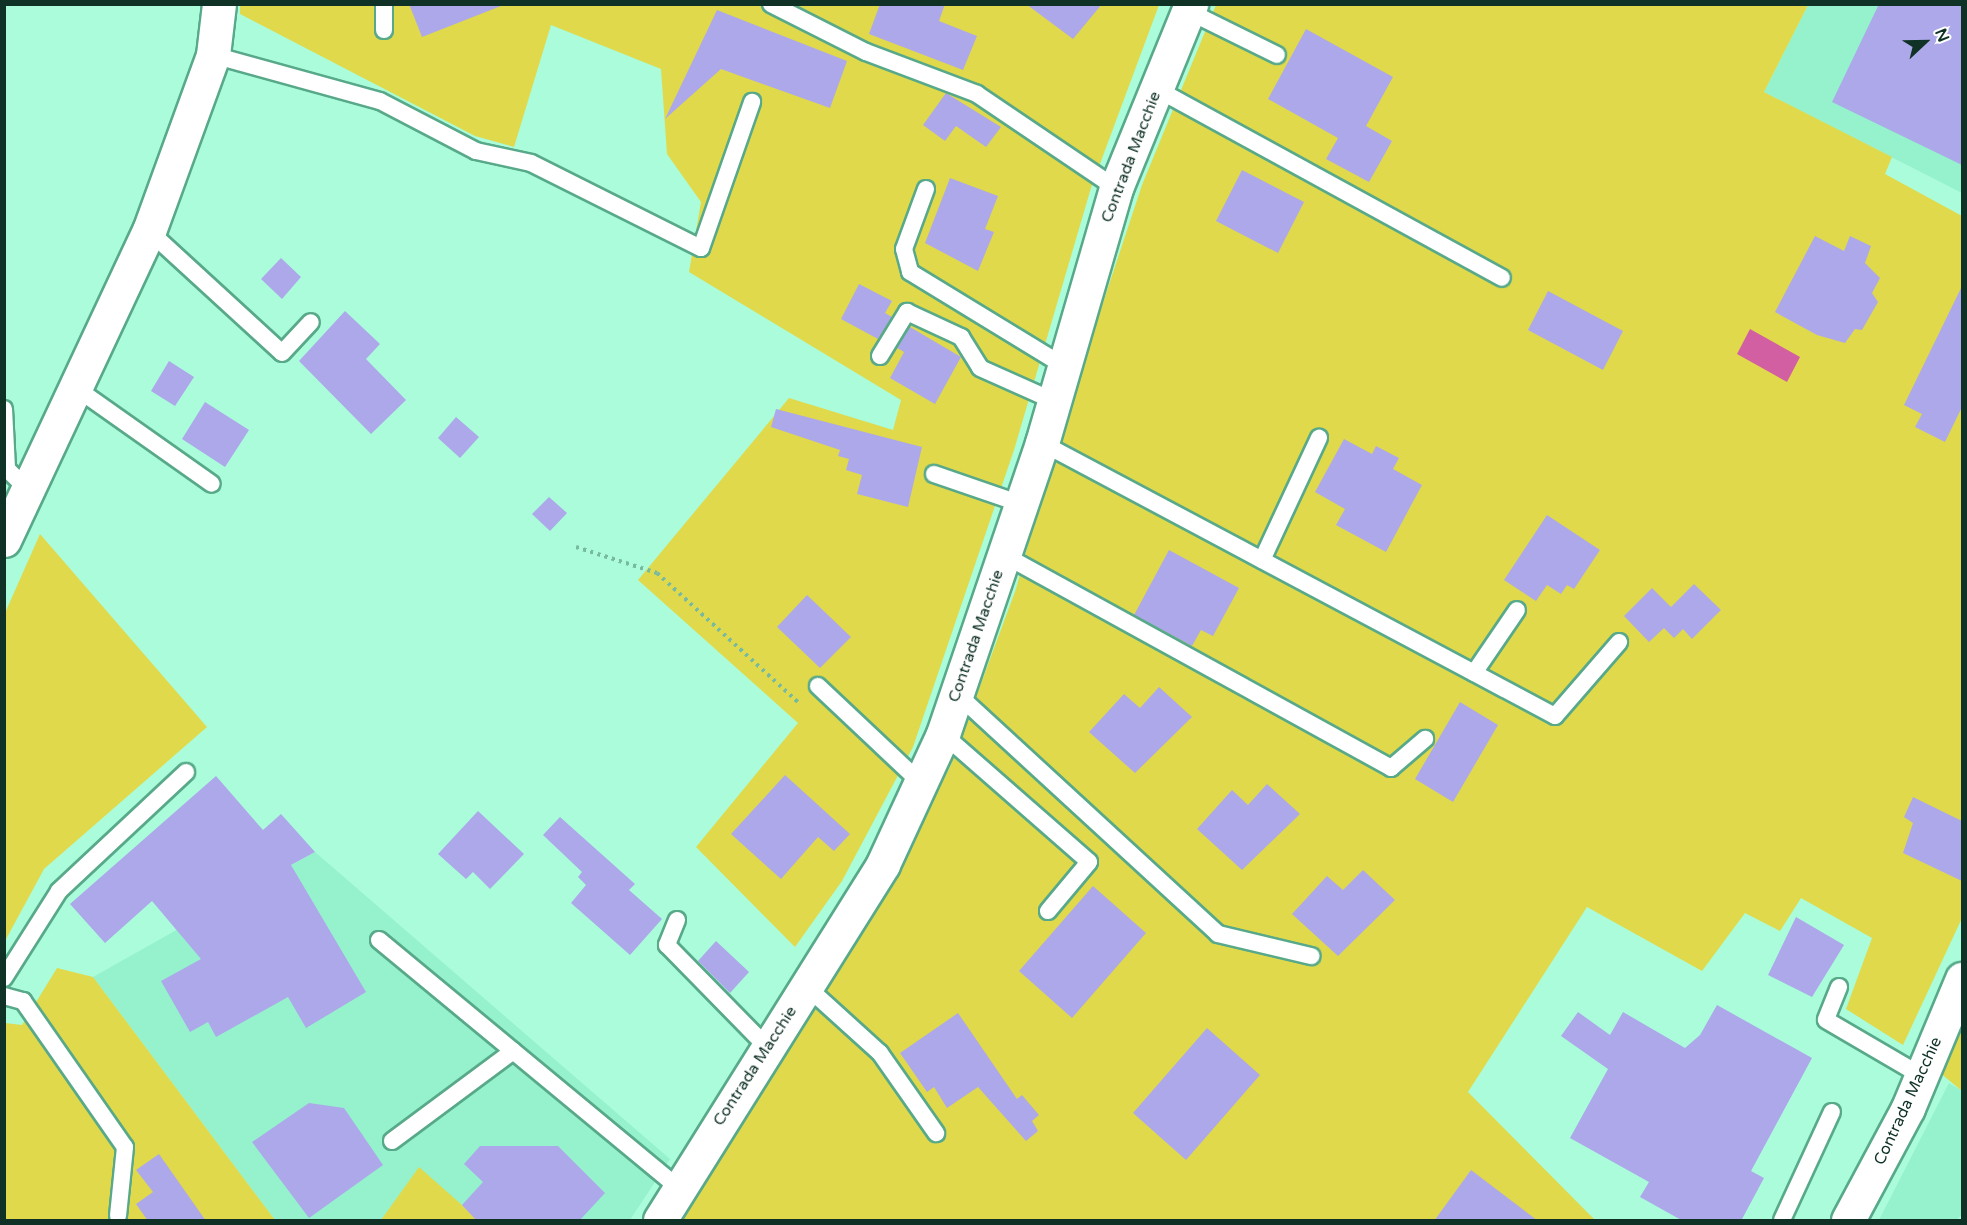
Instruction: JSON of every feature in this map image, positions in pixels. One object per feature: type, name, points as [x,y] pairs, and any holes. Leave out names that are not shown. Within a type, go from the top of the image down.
[{"type":"street","points":[[4,540],[149,231],[213,55],[219,4]]},
{"type":"street","name":"Contrada Macchie","points":[[660,1221],[678,1187],[883,864],[943,734],[1042,443],[1116,188],[1190,8]]},
{"type":"street","name":"Contrada Macchie","points":[[1848,1221],[1922,1076],[1962,979]]},
{"type":"lane","points":[[384,4],[384,30]]},
{"type":"lane","points":[[771,4],[866,52],[977,94],[1116,188]]},
{"type":"lane","points":[[1190,8],[1277,55]]},
{"type":"lane","points":[[213,55],[380,101],[476,151],[531,163],[701,248],[752,102]]},
{"type":"lane","points":[[1157,89],[1502,278]]},
{"type":"lane","points":[[926,189],[904,249],[910,272],[1064,366]]},
{"type":"lane","points":[[149,231],[282,353],[311,322]]},
{"type":"lane","points":[[880,356],[907,312],[961,338],[980,368],[1054,401]]},
{"type":"lane","points":[[76,388],[212,484]]},
{"type":"lane","points":[[4,409],[7,469],[28,490]]},
{"type":"lane","points":[[1262,560],[1319,438]]},
{"type":"lane","points":[[1042,443],[1555,716],[1619,642]]},
{"type":"lane","points":[[934,474],[1021,504]]},
{"type":"lane","points":[[1004,555],[1391,768],[1425,740]]},
{"type":"lane","points":[[1474,673],[1517,610]]},
{"type":"lane","points":[[818,686],[921,783]]},
{"type":"lane","points":[[956,693],[1218,934],[1311,956]]},
{"type":"lane","points":[[943,734],[1089,862],[1048,911]]},
{"type":"lane","points":[[4,978],[59,891],[186,772]]},
{"type":"lane","points":[[677,920],[667,945],[767,1047]]},
{"type":"lane","points":[[379,940],[678,1187]]},
{"type":"lane","points":[[806,986],[880,1053],[936,1133]]},
{"type":"lane","points":[[1839,987],[1826,1020],[1922,1076]]},
{"type":"lane","points":[[4,996],[23,1001],[125,1147],[118,1216]]},
{"type":"lane","points":[[392,1141],[513,1051]]},
{"type":"lane","points":[[1782,1221],[1832,1112]]},
{"type":"path","points":[[576,547],[657,573],[806,710]]},
{"type":"shaded area","points":[[240,5],[1159,5],[1091,188],[1014,450],[913,747],[842,881],[795,947],[696,847],[798,723],[638,580],[789,398],[893,430],[901,400],[689,272],[701,202],[667,154],[661,69],[551,25],[514,147],[475,136],[240,14]]},
{"type":"shaded area","points":[[1216,5],[1808,5],[1764,92],[1892,157],[1885,174],[1962,216],[1962,918],[1903,1045],[1846,1009],[1872,938],[1801,898],[1780,931],[1745,913],[1702,971],[1587,907],[1468,1092],[1595,1220],[681,1220],[783,1046],[881,897],[950,767],[1016,589],[1049,466],[1142,185]]},
{"type":"shaded area","points":[[1808,5],[1962,5],[1962,193],[1764,92]]},
{"type":"shaded area","points":[[1750,329],[1800,357],[1787,382],[1737,354]]},
{"type":"shaded area","points":[[40,534],[207,727],[44,869],[5,941],[5,613]]},
{"type":"shaded area","points":[[315,852],[670,1159],[630,1220],[477,1220],[419,1168],[381,1220],[275,1220],[93,977]]},
{"type":"shaded area","points":[[57,968],[93,977],[275,1220],[5,1220],[5,1023],[22,1025]]},
{"type":"shaded area","points":[[1962,1023],[1962,1091],[1939,1072]]},
{"type":"shaded area","points":[[1949,1083],[1962,1091],[1962,1214],[1957,1220],[1879,1220]]},
{"type":"shaded area","points":[[419,1167],[462,1205],[477,1220],[381,1220]]},
{"type":"building","points":[[409,4],[501,4],[501,6],[422,37]]},
{"type":"building","points":[[880,4],[945,4],[939,21],[977,36],[963,70],[869,34]]},
{"type":"building","points":[[1026,4],[1102,4],[1073,39]]},
{"type":"building","points":[[1879,4],[1962,4],[1962,165],[1832,102]]},
{"type":"building","points":[[717,10],[847,61],[830,108],[721,69],[665,119]]},
{"type":"building","points":[[1306,29],[1393,77],[1366,126],[1392,141],[1369,182],[1326,159],[1338,138],[1268,99]]},
{"type":"building","points":[[946,93],[1001,127],[986,147],[956,126],[945,141],[923,125]]},
{"type":"building","points":[[1242,170],[1304,202],[1278,253],[1216,221]]},
{"type":"building","points":[[950,178],[998,196],[985,229],[994,232],[978,271],[925,243]]},
{"type":"building","points":[[1815,236],[1844,251],[1850,236],[1871,246],[1865,263],[1880,278],[1872,293],[1878,302],[1862,330],[1855,329],[1845,343],[1817,335],[1775,312]]},
{"type":"building","points":[[281,258],[301,277],[282,299],[261,279]]},
{"type":"building","points":[[859,284],[892,301],[885,313],[892,317],[878,339],[841,319]]},
{"type":"building","points":[[1962,286],[1962,407],[1945,442],[1915,427],[1922,414],[1904,405]]},
{"type":"building","points":[[1548,291],[1623,331],[1603,370],[1528,330]]},
{"type":"building","points":[[345,311],[380,344],[366,359],[406,400],[371,434],[299,361]]},
{"type":"building","points":[[910,327],[961,357],[935,404],[890,378],[904,352],[897,348]]},
{"type":"building","points":[[169,361],[194,377],[175,406],[151,391]]},
{"type":"building","points":[[205,402],[249,430],[225,467],[182,439]]},
{"type":"building","points":[[776,409],[922,447],[908,507],[857,494],[862,475],[846,470],[849,459],[838,456],[840,450],[771,427]]},
{"type":"building","points":[[456,417],[479,437],[460,458],[438,438]]},
{"type":"building","points":[[1344,439],[1372,454],[1376,446],[1399,458],[1393,469],[1422,485],[1386,552],[1336,525],[1345,509],[1315,492]]},
{"type":"building","points":[[549,497],[567,513],[550,531],[532,514]]},
{"type":"building","points":[[1547,515],[1600,550],[1574,589],[1567,585],[1561,594],[1547,585],[1536,601],[1504,580]]},
{"type":"building","points":[[1169,550],[1239,588],[1213,636],[1201,630],[1192,646],[1134,615]]},
{"type":"building","points":[[1694,584],[1721,610],[1692,639],[1683,629],[1674,638],[1664,628],[1649,642],[1624,616],[1652,588],[1671,607]]},
{"type":"building","points":[[807,595],[851,637],[820,668],[777,627]]},
{"type":"building","points":[[1159,687],[1192,717],[1135,773],[1089,732],[1124,694],[1140,708]]},
{"type":"building","points":[[1460,702],[1498,725],[1453,802],[1415,779]]},
{"type":"building","points":[[785,775],[850,834],[834,851],[818,837],[781,879],[731,834]]},
{"type":"building","points":[[216,776],[263,830],[281,814],[315,852],[291,865],[366,992],[306,1028],[288,997],[216,1037],[208,1022],[190,1032],[161,981],[201,959],[152,901],[105,943],[70,904]]},
{"type":"building","points":[[1267,784],[1300,814],[1242,870],[1197,829],[1232,790],[1248,805]]},
{"type":"building","points":[[1913,797],[1962,821],[1962,881],[1903,853],[1913,823],[1904,817]]},
{"type":"building","points":[[478,811],[524,854],[490,889],[473,872],[466,879],[438,854]]},
{"type":"building","points":[[560,817],[635,884],[629,890],[662,919],[630,955],[571,903],[586,885],[578,877],[582,872],[543,835]]},
{"type":"building","points":[[1363,870],[1395,900],[1338,956],[1292,914],[1327,876],[1343,890]]},
{"type":"building","points":[[1093,886],[1146,933],[1072,1018],[1019,971]]},
{"type":"building","points":[[1796,917],[1844,945],[1812,997],[1768,975]]},
{"type":"building","points":[[716,941],[749,972],[730,993],[698,961]]},
{"type":"building","points":[[1717,1005],[1812,1058],[1751,1171],[1764,1178],[1741,1221],[1683,1221],[1640,1197],[1649,1182],[1570,1138],[1608,1069],[1561,1036],[1578,1012],[1610,1035],[1623,1012],[1685,1048],[1700,1035]]},
{"type":"building","points":[[958,1013],[1017,1099],[1022,1095],[1039,1115],[1032,1121],[1038,1131],[1026,1141],[978,1087],[947,1108],[934,1087],[927,1092],[900,1053]]},
{"type":"building","points":[[1207,1028],[1260,1075],[1186,1160],[1133,1113]]},
{"type":"building","points":[[309,1103],[344,1108],[383,1165],[309,1218],[252,1142]]},
{"type":"building","points":[[480,1146],[558,1146],[605,1193],[579,1221],[477,1221],[462,1205],[483,1182],[464,1164]]},
{"type":"building","points":[[159,1154],[206,1221],[148,1221],[136,1204],[153,1192],[136,1170]]},
{"type":"building","points":[[1471,1170],[1538,1221],[1434,1221]]}]
